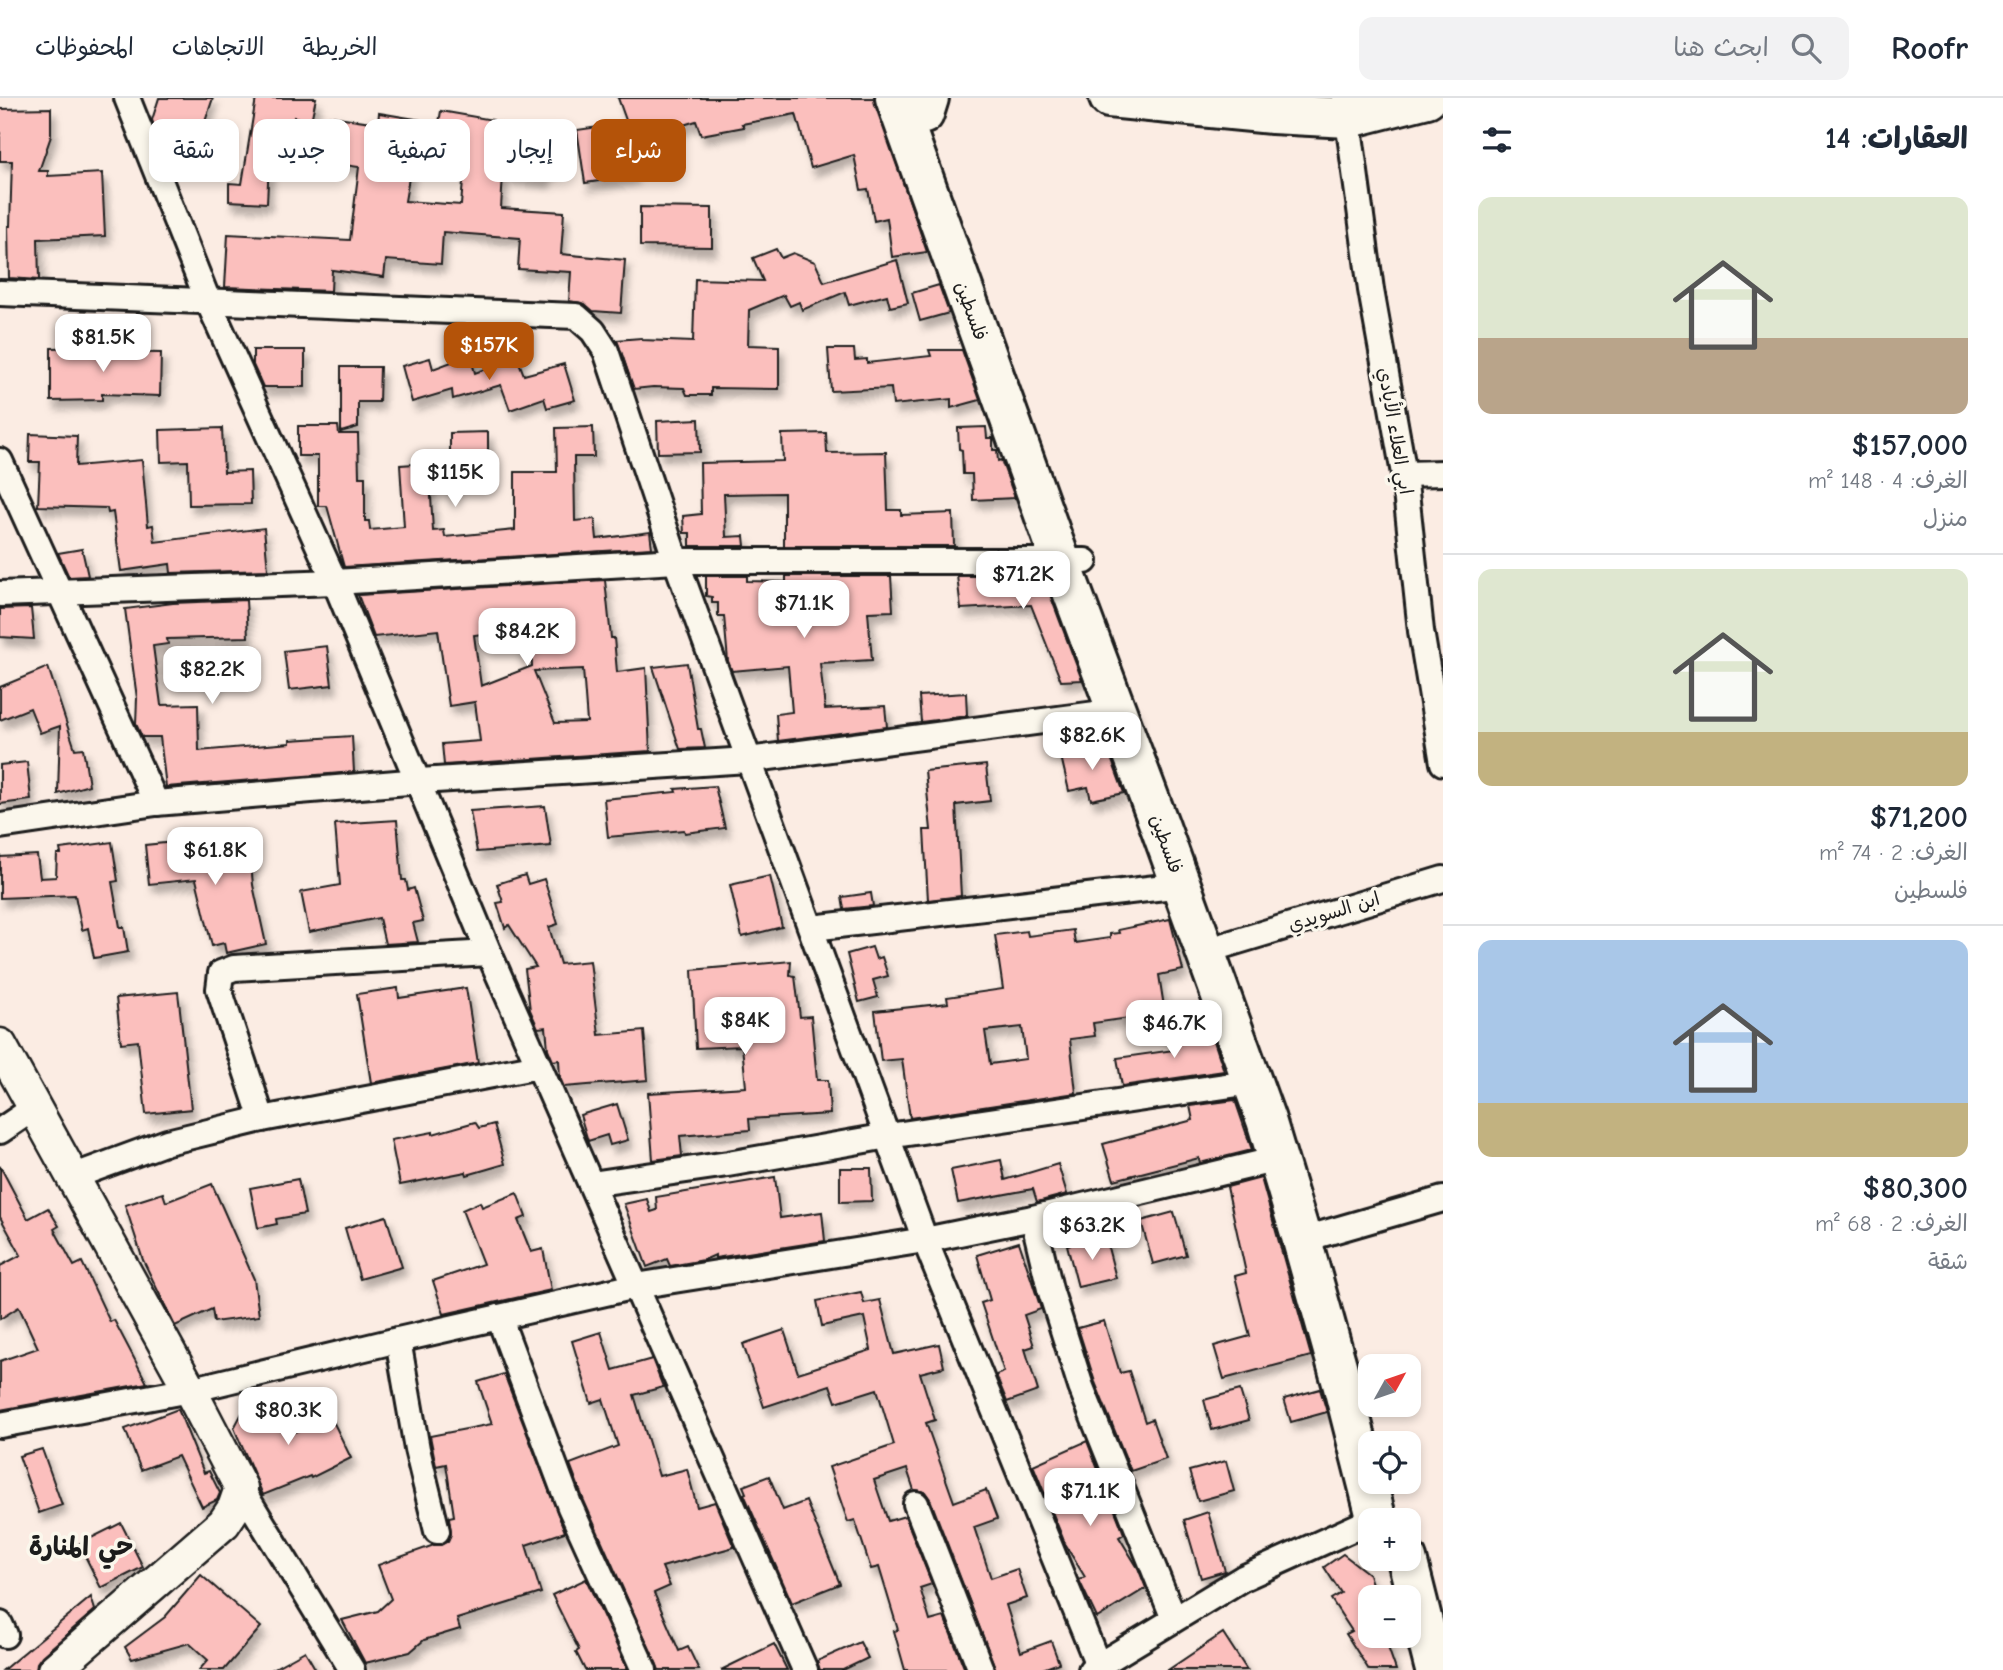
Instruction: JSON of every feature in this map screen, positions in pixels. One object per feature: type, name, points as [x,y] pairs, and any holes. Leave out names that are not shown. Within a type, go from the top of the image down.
[{"type":"main road","points":[[1110,98],[1272,114],[1427,98]]},
{"type":"main road","name":"فلسطين","points":[[917,102],[1002,325],[1118,711],[1225,945],[1273,1077],[1322,1234],[1374,1431]]},
{"type":"main road","name":"فلسطين","points":[[1073,562],[1170,822],[1181,885],[1278,1159],[1380,1508]]},
{"type":"main road","points":[[1409,1571],[1423,1655]]},
{"type":"street","points":[[127,98],[208,301],[335,582],[489,953],[805,1670]]},
{"type":"street","name":"ابي العلاء الأيادي","points":[[1347,108],[1371,290],[1404,474],[1421,631],[1443,763]]},
{"type":"street","points":[[0,293],[576,316],[593,331],[606,351],[676,561],[925,1240],[1094,1668],[1243,1578],[1358,1531]]},
{"type":"street","points":[[0,461],[156,803]]},
{"type":"street","points":[[1404,474],[1443,473]]},
{"type":"street","points":[[0,594],[335,582],[676,561],[1073,562]]},
{"type":"street","points":[[0,826],[156,803],[419,781],[748,760],[1118,711]]},
{"type":"street","name":"ابن السويدي","points":[[1225,945],[1443,879]]},
{"type":"street","points":[[812,928],[1181,885]]},
{"type":"street","points":[[262,1119],[219,989],[221,973],[234,968],[489,953]]},
{"type":"street","points":[[0,1045],[241,1488],[352,1670]]},
{"type":"street","points":[[72,1177],[167,1142],[262,1119],[539,1066]]},
{"type":"street","points":[[591,1184],[728,1164],[888,1136],[1252,1082]]},
{"type":"street","points":[[0,1131],[34,1108]]},
{"type":"street","points":[[0,1425],[190,1390],[398,1339],[636,1286],[925,1240],[1033,1218],[1278,1159]]},
{"type":"street","points":[[1322,1234],[1443,1199]]},
{"type":"street","points":[[1033,1218],[1050,1289],[1081,1387],[1174,1619]]},
{"type":"street","points":[[499,1317],[570,1507],[644,1670]]},
{"type":"street","points":[[398,1339],[417,1449],[437,1531]]},
{"type":"street","points":[[54,1670],[224,1522],[234,1508],[241,1488]]},
{"type":"street","points":[[916,1504],[981,1670]]},
{"type":"building","points":[[159,98],[213,98],[206,119],[152,119]]},
{"type":"building","points":[[256,98],[316,98],[311,119],[253,119],[253,182],[268,182],[267,203],[229,201],[229,183],[242,184]]},
{"type":"building","points":[[618,98],[874,98],[927,252],[892,257],[887,218],[874,221],[868,189],[861,190],[854,155],[811,168],[796,114],[701,135],[696,121],[686,124],[686,119],[626,119]]},
{"type":"building","points":[[51,108],[51,136],[39,171],[48,171],[48,176],[102,173],[105,236],[38,239],[39,280],[9,278],[8,226],[12,161],[0,161],[0,109]]},
{"type":"building","points":[[441,111],[487,119],[484,119],[484,182],[503,182],[501,208],[564,212],[561,254],[625,260],[621,313],[593,311],[585,304],[569,301],[571,272],[518,269],[520,238],[443,232],[441,264],[386,260],[384,277],[332,270],[331,291],[225,287],[228,234],[350,240],[359,167],[350,166],[350,119],[330,119],[330,116],[364,121],[364,182],[408,182],[405,201],[461,205],[463,182],[470,182],[470,119],[440,119]]},
{"type":"building","points":[[379,113],[415,119],[378,119]]},
{"type":"building","points":[[591,128],[592,182],[585,183],[577,130]]},
{"type":"building","points":[[640,207],[712,208],[712,247],[640,246]]},
{"type":"building","points":[[776,249],[781,258],[793,253],[815,262],[824,282],[897,260],[908,303],[890,307],[887,295],[849,305],[845,292],[802,310],[799,302],[790,306],[784,295],[749,310],[748,345],[779,346],[779,389],[711,388],[711,395],[687,395],[684,388],[634,389],[617,340],[641,338],[693,342],[695,279],[763,281],[753,258]]},
{"type":"building","points":[[939,285],[949,313],[920,321],[912,293]]},
{"type":"building","points":[[100,347],[100,352],[161,353],[160,396],[102,394],[102,400],[51,401],[51,348]]},
{"type":"building","points":[[828,349],[854,349],[855,360],[867,359],[867,363],[931,356],[929,350],[962,350],[980,400],[951,408],[951,399],[893,405],[891,388],[831,391]]},
{"type":"building","points":[[253,350],[305,350],[305,387],[263,387],[253,365]]},
{"type":"building","points":[[470,355],[475,373],[517,357],[524,375],[564,364],[575,400],[547,408],[544,398],[510,410],[501,385],[453,399],[452,390],[412,402],[402,366],[430,358],[433,369]]},
{"type":"building","points":[[341,367],[380,367],[379,402],[358,402],[358,427],[341,432]]},
{"type":"building","points":[[699,419],[700,452],[658,453],[657,421]]},
{"type":"building","points":[[298,426],[338,426],[339,434],[358,434],[359,477],[365,477],[365,521],[369,521],[370,530],[404,527],[400,465],[429,463],[433,531],[444,530],[445,537],[515,530],[515,472],[557,472],[556,428],[593,427],[594,457],[574,457],[575,521],[595,519],[597,539],[650,532],[652,548],[344,567],[327,506],[318,506],[318,456],[298,456]]},
{"type":"building","points":[[986,427],[987,438],[993,438],[993,450],[997,450],[998,461],[1001,460],[1015,498],[973,500],[972,474],[963,474],[958,428]]},
{"type":"building","points":[[222,428],[224,472],[250,471],[251,504],[189,505],[188,461],[161,462],[160,430]]},
{"type":"building","points":[[488,432],[488,462],[450,462],[450,433]]},
{"type":"building","points":[[826,433],[827,453],[886,452],[888,510],[901,510],[901,515],[953,513],[954,546],[784,546],[784,493],[724,494],[726,537],[744,536],[745,546],[690,546],[690,533],[684,533],[683,516],[701,514],[700,463],[783,461],[782,434]]},
{"type":"building","points":[[30,434],[77,436],[76,466],[142,460],[148,526],[153,525],[155,542],[264,528],[268,570],[171,573],[170,564],[121,571],[113,512],[108,513],[107,508],[38,506],[40,462],[29,462]]},
{"type":"building","points":[[82,549],[88,576],[69,577],[58,553]]},
{"type":"building","points":[[706,576],[747,576],[747,581],[786,582],[786,576],[891,576],[893,611],[868,612],[872,660],[820,663],[825,709],[885,706],[887,727],[778,741],[776,714],[792,712],[788,666],[732,671],[728,661],[724,616],[718,616],[718,603],[712,603],[712,597],[706,596]]},
{"type":"building","points":[[957,576],[1043,576],[1082,680],[1061,681],[1031,605],[961,609]]},
{"type":"building","points":[[605,580],[617,672],[646,668],[650,751],[444,765],[442,744],[480,741],[475,702],[449,706],[438,630],[374,637],[358,595]],"holes":[[[530,628],[532,666],[481,686],[474,635]],[[583,669],[587,722],[555,723],[534,671]]]},
{"type":"building","points":[[246,600],[248,637],[167,639],[168,644],[153,646],[161,705],[198,704],[199,751],[352,736],[354,772],[166,787],[160,737],[142,737],[136,724],[137,698],[125,609],[173,603]]},
{"type":"building","points":[[31,608],[34,639],[0,637],[0,609]]},
{"type":"building","points":[[327,646],[332,685],[289,690],[284,651]]},
{"type":"building","points":[[687,663],[698,729],[701,729],[705,748],[680,749],[653,667]]},
{"type":"building","points":[[48,667],[75,749],[83,748],[89,785],[58,794],[60,726],[40,733],[30,708],[0,720],[0,687]]},
{"type":"building","points":[[966,693],[967,716],[921,722],[919,696]]},
{"type":"building","points":[[1107,747],[1124,793],[1091,800],[1088,787],[1069,791],[1060,752]]},
{"type":"building","points":[[27,762],[31,800],[0,804],[0,765]]},
{"type":"building","points":[[986,765],[990,801],[956,805],[961,896],[928,900],[924,830],[931,830],[925,771]]},
{"type":"building","points":[[715,786],[725,828],[608,837],[604,799]]},
{"type":"building","points":[[545,806],[551,846],[477,852],[470,811]]},
{"type":"building","points":[[397,820],[402,880],[406,880],[408,890],[414,888],[423,921],[413,923],[418,942],[385,944],[379,918],[309,932],[301,892],[340,885],[335,824]]},
{"type":"building","points":[[195,840],[196,847],[249,841],[253,885],[266,944],[226,953],[224,943],[212,946],[196,879],[149,884],[145,845]]},
{"type":"building","points":[[112,842],[118,881],[112,882],[120,927],[124,927],[128,952],[94,958],[88,928],[82,930],[75,895],[0,898],[0,857],[37,855],[40,878],[56,877],[57,854],[61,854],[60,849]]},
{"type":"building","points":[[525,875],[528,884],[544,879],[558,924],[549,927],[560,964],[590,961],[599,1035],[644,1031],[648,1080],[564,1087],[560,1078],[559,1060],[553,1061],[548,1049],[546,1027],[538,1028],[530,1010],[525,969],[536,967],[509,925],[505,928],[497,903],[503,902],[497,884]]},
{"type":"building","points":[[770,876],[782,927],[742,937],[730,885]]},
{"type":"building","points":[[871,893],[873,906],[844,909],[842,897]]},
{"type":"building","points":[[1170,919],[1183,970],[1159,975],[1165,1013],[1093,1023],[1095,1036],[1070,1039],[1076,1093],[910,1118],[902,1059],[881,1061],[875,1011],[948,1003],[947,997],[1003,989],[995,935],[1027,931],[1028,936],[1073,930],[1075,943],[1110,938],[1110,934],[1119,933],[1118,930]],"holes":[[[1022,1027],[1026,1059],[990,1064],[985,1031]]]},
{"type":"building","points":[[872,947],[876,959],[882,957],[888,976],[873,980],[878,997],[859,1002],[847,954]]},
{"type":"building","points":[[791,961],[790,975],[795,976],[800,1017],[811,1016],[817,1080],[828,1080],[830,1114],[749,1119],[750,1130],[680,1136],[682,1156],[653,1160],[648,1093],[746,1087],[742,1046],[696,1048],[692,970]]},
{"type":"building","points":[[398,988],[399,998],[466,988],[478,1063],[371,1083],[357,994]]},
{"type":"building","points":[[178,992],[191,1109],[146,1114],[138,1041],[121,1043],[116,998]]},
{"type":"building","points":[[1210,1029],[1224,1071],[1122,1086],[1117,1058],[1174,1050],[1172,1033]]},
{"type":"building","points":[[1235,1100],[1252,1150],[1200,1163],[1199,1158],[1114,1180],[1103,1144],[1193,1120],[1190,1106]]},
{"type":"building","points":[[617,1104],[628,1140],[610,1145],[607,1135],[588,1141],[580,1115]]},
{"type":"building","points":[[475,1122],[479,1128],[494,1124],[505,1164],[467,1175],[466,1172],[400,1185],[391,1140],[433,1134]]},
{"type":"building","points":[[1001,1160],[1005,1180],[1058,1164],[1067,1194],[1037,1202],[1033,1189],[958,1203],[951,1170]]},
{"type":"building","points":[[0,1166],[28,1219],[48,1208],[59,1226],[54,1229],[74,1266],[82,1262],[110,1322],[114,1320],[147,1383],[0,1410],[0,1361],[38,1348],[19,1307],[0,1319],[0,1266],[21,1255],[0,1217]]},
{"type":"building","points":[[840,1168],[871,1168],[872,1201],[840,1202]]},
{"type":"building","points":[[775,1177],[780,1218],[822,1212],[825,1241],[715,1258],[715,1255],[704,1260],[670,1266],[667,1259],[647,1267],[624,1204],[647,1199],[651,1212],[657,1210],[656,1197]]},
{"type":"building","points":[[1261,1178],[1311,1356],[1224,1379],[1214,1346],[1250,1336],[1235,1276],[1246,1273],[1227,1187]]},
{"type":"building","points":[[298,1179],[305,1214],[276,1219],[277,1224],[258,1228],[250,1188]]},
{"type":"building","points":[[212,1184],[254,1279],[259,1316],[214,1322],[212,1309],[175,1326],[143,1260],[125,1205],[163,1193],[166,1202]]},
{"type":"building","points":[[517,1193],[526,1217],[518,1220],[531,1252],[543,1249],[551,1290],[444,1314],[433,1281],[483,1264],[462,1210],[480,1202],[482,1207]]},
{"type":"building","points":[[1174,1212],[1186,1255],[1153,1264],[1141,1221]]},
{"type":"building","points":[[386,1216],[402,1267],[360,1279],[345,1228]]},
{"type":"building","points":[[1105,1236],[1116,1278],[1078,1287],[1067,1245]]},
{"type":"building","points":[[1019,1242],[1041,1309],[1024,1315],[1034,1346],[1025,1349],[1038,1391],[1007,1402],[996,1375],[1004,1372],[981,1303],[990,1300],[977,1255]]},
{"type":"building","points":[[861,1292],[864,1303],[880,1300],[894,1354],[939,1344],[944,1367],[920,1373],[935,1420],[926,1423],[954,1502],[986,1490],[997,1519],[974,1527],[991,1578],[1017,1569],[1027,1598],[1006,1605],[1021,1652],[1051,1641],[1059,1663],[1040,1670],[996,1670],[930,1499],[925,1492],[914,1490],[907,1469],[874,1480],[888,1521],[905,1516],[932,1584],[920,1588],[930,1621],[944,1617],[965,1670],[905,1670],[894,1631],[898,1630],[879,1567],[871,1569],[855,1520],[848,1522],[829,1467],[894,1445],[877,1389],[836,1402],[830,1385],[764,1407],[743,1344],[784,1330],[798,1373],[871,1350],[864,1317],[822,1326],[817,1301]]},
{"type":"building","points":[[1104,1321],[1120,1373],[1129,1371],[1145,1422],[1152,1419],[1166,1459],[1131,1471],[1095,1382],[1078,1328]]},
{"type":"building","points":[[601,1332],[613,1370],[652,1359],[663,1387],[634,1395],[659,1476],[687,1469],[697,1507],[715,1502],[734,1547],[662,1567],[670,1586],[654,1593],[679,1651],[688,1647],[699,1670],[659,1670],[570,1464],[618,1446],[603,1399],[591,1403],[572,1341]]},
{"type":"building","points":[[504,1374],[565,1532],[526,1545],[541,1593],[457,1619],[460,1629],[424,1640],[410,1652],[365,1663],[342,1620],[378,1611],[391,1599],[378,1565],[434,1545],[441,1545],[448,1541],[451,1534],[449,1517],[454,1516],[446,1464],[436,1466],[430,1436],[492,1424],[478,1382]]},
{"type":"building","points":[[1320,1389],[1327,1412],[1291,1422],[1284,1399]]},
{"type":"building","points":[[1240,1390],[1249,1420],[1212,1430],[1204,1400]]},
{"type":"building","points":[[281,1404],[295,1432],[330,1415],[351,1458],[311,1478],[310,1476],[263,1495],[234,1428],[242,1413]]},
{"type":"building","points":[[178,1409],[204,1473],[209,1471],[220,1493],[217,1500],[202,1507],[178,1456],[141,1470],[125,1429]]},
{"type":"building","points":[[1087,1441],[1102,1480],[1097,1482],[1114,1508],[1124,1534],[1119,1537],[1138,1568],[1146,1588],[1097,1618],[1079,1580],[1085,1577],[1066,1546],[1033,1465]]},
{"type":"building","points":[[42,1449],[62,1505],[39,1513],[19,1456]]},
{"type":"building","points":[[1226,1461],[1234,1491],[1198,1501],[1189,1471]]},
{"type":"building","points":[[769,1476],[783,1510],[806,1501],[840,1584],[792,1603],[744,1494],[746,1493],[743,1486]]},
{"type":"building","points":[[1208,1512],[1225,1571],[1201,1578],[1184,1520]]},
{"type":"building","points":[[121,1523],[143,1567],[101,1588],[79,1544]]},
{"type":"building","points":[[1343,1554],[1358,1566],[1358,1571],[1369,1574],[1372,1585],[1358,1585],[1358,1648],[1388,1648],[1396,1670],[1369,1670],[1346,1634],[1352,1631],[1331,1599],[1341,1593],[1324,1567]]},
{"type":"building","points":[[201,1575],[261,1627],[224,1670],[199,1670],[208,1660],[189,1643],[132,1659],[125,1647],[165,1617]]},
{"type":"building","points":[[586,1579],[628,1670],[585,1670],[576,1652],[579,1650],[552,1595]]},
{"type":"building","points":[[91,1597],[95,1610],[42,1656],[36,1670],[3,1670]]},
{"type":"building","points":[[1223,1633],[1247,1670],[1168,1670]]},
{"type":"building","points":[[860,1642],[868,1658],[843,1670],[820,1670],[817,1661]]},
{"type":"building","points":[[774,1644],[787,1670],[721,1670]]},
{"type":"building","points":[[305,1651],[316,1670],[271,1670]]},
{"type":"district","name":"حي المنارة","points":[[81,1547]]}]
